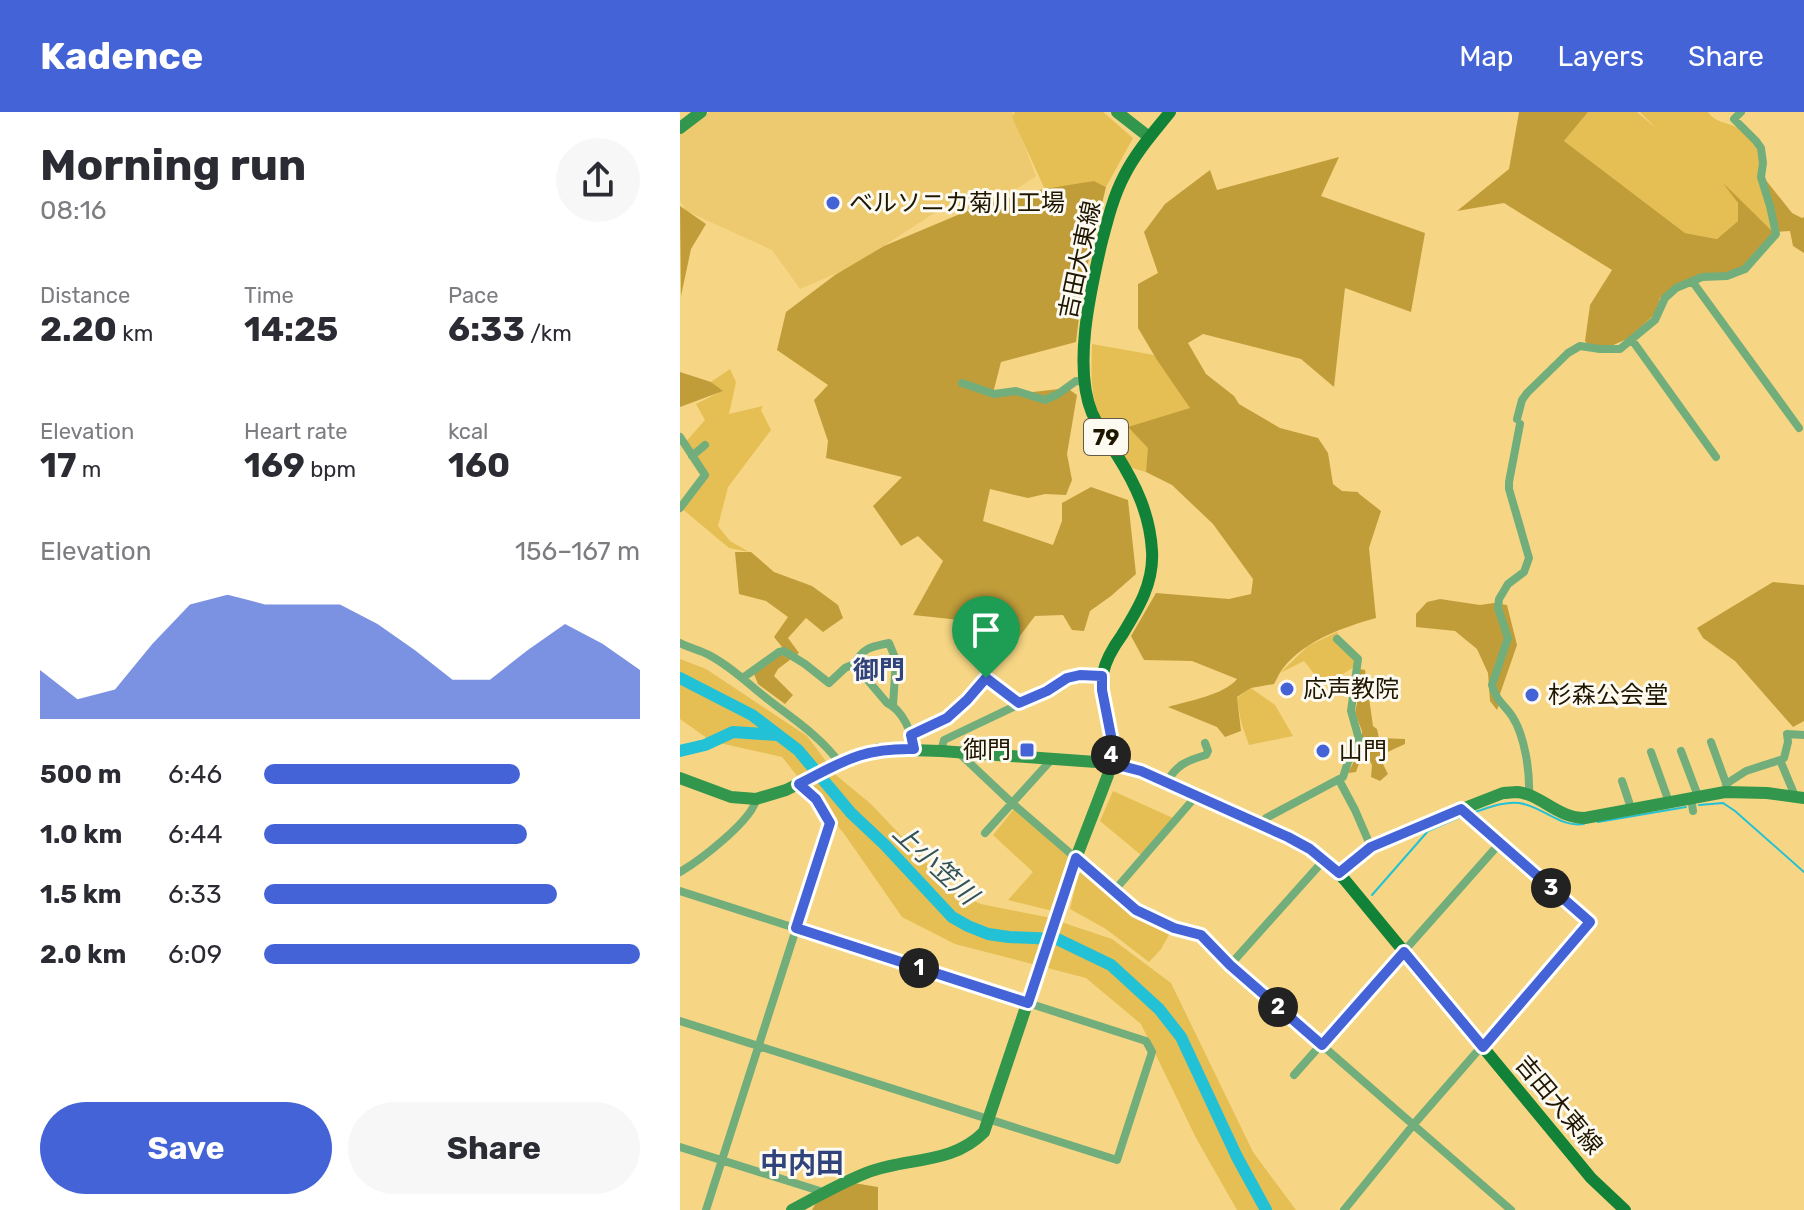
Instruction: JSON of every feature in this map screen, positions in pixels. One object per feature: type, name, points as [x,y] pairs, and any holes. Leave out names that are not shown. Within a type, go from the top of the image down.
[{"type":"main road","name":"吉田大東線","points":[[1102,676],[1114,647],[1142,600],[1152,573],[1153,554],[1145,508],[1088,401],[1085,352],[1089,296],[1107,220],[1123,176],[1170,112]]},
{"type":"main road","points":[[1102,676],[1112,741],[1110,763]]},
{"type":"main road","name":"吉田大東線","points":[[1110,763],[1167,782],[1303,845],[1339,873],[1591,1178],[1625,1210]]},
{"type":"street","points":[[680,128],[701,112]]},
{"type":"street","points":[[1117,112],[1149,137]]},
{"type":"street","points":[[1529,795],[1522,735],[1510,712],[1500,703],[1492,685],[1508,638],[1498,608],[1499,599],[1508,584],[1524,572],[1529,558],[1509,489],[1522,400],[1568,353],[1580,346],[1620,349],[1656,318],[1665,298],[1676,288],[1702,277],[1727,276],[1745,269],[1776,234],[1761,177],[1761,148],[1734,119],[1741,112]]},
{"type":"street","points":[[1692,281],[1799,428]]},
{"type":"street","points":[[1632,340],[1716,457]]},
{"type":"street","points":[[962,383],[994,394],[1016,391],[1045,400],[1076,381],[1085,382]]},
{"type":"street","points":[[680,437],[705,475],[680,508]]},
{"type":"street","points":[[692,456],[705,445]]},
{"type":"street","points":[[1261,825],[1266,818],[1343,777],[1358,746],[1351,711],[1358,659],[1337,639]]},
{"type":"street","points":[[680,643],[707,654],[744,677],[752,687],[823,743],[836,764]]},
{"type":"street","points":[[744,677],[784,651],[829,683],[854,664],[861,652],[889,643],[896,660],[893,705]]},
{"type":"street","points":[[854,664],[903,719],[914,749]]},
{"type":"street","points":[[941,751],[944,740],[1047,691],[1067,678],[1102,676]]},
{"type":"street","points":[[911,735],[947,718],[986,678],[1019,703]]},
{"type":"street","points":[[1727,788],[1746,771],[1784,758],[1787,734],[1804,735]]},
{"type":"street","points":[[1711,742],[1727,788]]},
{"type":"street","points":[[1167,782],[1187,760],[1206,755],[1205,743]]},
{"type":"street","points":[[680,778],[731,797],[756,799],[772,796],[836,764],[879,749],[1110,763],[1105,786],[1055,916],[984,1132],[959,1151],[867,1172],[792,1210]]},
{"type":"street","points":[[1681,751],[1694,797],[1693,811]]},
{"type":"street","points":[[959,752],[1013,804],[1136,910],[1174,928],[1201,935],[1230,965],[1511,1210]]},
{"type":"street","points":[[1651,752],[1669,802]]},
{"type":"street","points":[[985,833],[1052,759]]},
{"type":"street","points":[[1780,760],[1800,797]]},
{"type":"street","points":[[1339,780],[1371,847]]},
{"type":"street","points":[[1622,781],[1631,808]]},
{"type":"street","points":[[706,1210],[830,823],[802,782]]},
{"type":"street","points":[[1339,873],[1371,847],[1503,793],[1529,795],[1564,815],[1576,818],[1669,802],[1727,788],[1800,797]]},
{"type":"street","points":[[1114,891],[1197,795]]},
{"type":"street","points":[[680,872],[711,851],[754,809],[756,799]]},
{"type":"street","points":[[1344,1210],[1414,1124],[1590,922],[1461,809]]},
{"type":"street","points":[[1294,1075],[1500,843]]},
{"type":"street","points":[[1230,965],[1324,860]]},
{"type":"street","points":[[680,891],[1146,1041],[1152,1052],[1117,1160],[680,1021]]},
{"type":"street","points":[[680,1147],[824,1193]]},
{"type":"shaded area","points":[[710,112],[1012,112],[1036,176],[988,208],[936,212],[851,267],[800,289],[772,250],[686,211],[680,201],[680,134]]},
{"type":"shaded area","points":[[1015,112],[1103,112],[1133,138],[1106,187],[1094,181],[1047,194],[1012,117]]},
{"type":"shaded area","points":[[1519,112],[1588,112],[1564,141],[1685,233],[1717,239],[1738,221],[1738,203],[1723,183],[1774,233],[1746,267],[1727,276],[1702,277],[1660,298],[1655,314],[1629,338],[1609,347],[1589,346],[1585,341],[1590,305],[1612,270],[1504,203],[1457,211],[1509,169]]},
{"type":"shaded area","points":[[1588,112],[1637,112],[1657,129],[1640,112],[1708,112],[1742,130],[1761,155],[1774,233],[1735,198],[1738,221],[1717,239],[1685,233],[1564,141]]},
{"type":"shaded area","points":[[1339,157],[1321,196],[1425,233],[1411,312],[1345,288],[1334,387],[1301,359],[1203,334],[1188,343],[1206,374],[1234,396],[1239,404],[1280,428],[1318,438],[1328,453],[1333,484],[1342,491],[1359,492],[1381,511],[1369,548],[1376,618],[1314,642],[1293,658],[1274,684],[1251,688],[1237,697],[1241,731],[1225,737],[1217,727],[1168,707],[1215,693],[1237,679],[1192,661],[1144,660],[1131,636],[1156,593],[1229,599],[1251,594],[1253,579],[1213,524],[1172,485],[1146,472],[1148,448],[1128,427],[1190,408],[1138,328],[1138,284],[1158,273],[1144,232],[1165,204],[1210,170],[1217,190]]},
{"type":"shaded area","points":[[1765,179],[1792,213],[1804,217],[1804,253],[1793,246],[1790,231],[1776,232]]},
{"type":"shaded area","points":[[1094,181],[1106,187],[1083,284],[1076,342],[1001,362],[992,397],[1067,388],[1077,395],[1067,454],[1072,480],[1066,495],[1045,494],[1028,498],[990,489],[983,521],[1053,545],[1062,521],[1062,503],[1091,487],[1128,500],[1136,574],[1090,611],[1084,631],[1072,630],[1063,615],[1035,616],[1016,641],[1005,640],[987,652],[980,646],[978,622],[913,615],[943,561],[918,536],[901,546],[873,506],[902,477],[826,458],[828,441],[814,400],[828,385],[777,350],[786,312],[835,275],[884,246],[979,206],[1044,189]]},
{"type":"shaded area","points":[[680,206],[706,224],[691,249],[681,296]]},
{"type":"shaded area","points":[[1092,344],[1154,355],[1191,408],[1129,428],[1149,448],[1146,472],[1129,467],[1101,420],[1092,388]]},
{"type":"shaded area","points":[[730,369],[736,382],[729,414],[763,406],[761,410],[771,430],[728,487],[718,526],[730,541],[749,552],[729,548],[680,507],[702,476],[683,445],[705,420],[696,404],[722,391],[711,382]]},
{"type":"shaded area","points":[[680,372],[711,382],[723,391],[680,407]]},
{"type":"shaded area","points":[[735,552],[751,552],[774,572],[812,586],[838,605],[843,618],[823,632],[806,618],[788,638],[799,653],[778,669],[774,676],[793,695],[785,704],[758,684],[754,674],[781,653],[782,647],[774,637],[788,617],[766,601],[739,594]]},
{"type":"shaded area","points":[[1773,582],[1804,585],[1804,721],[1793,727],[1735,661],[1703,638],[1697,628]]},
{"type":"shaded area","points":[[1440,599],[1480,605],[1507,605],[1517,645],[1497,710],[1490,701],[1488,673],[1477,649],[1455,631],[1416,627],[1416,614],[1427,602]]},
{"type":"shaded area","points":[[1337,632],[1357,665],[1322,684],[1304,661],[1280,673],[1308,646]]},
{"type":"shaded area","points":[[680,659],[706,669],[807,736],[837,776],[871,804],[954,892],[981,904],[1046,917],[1112,939],[1171,983],[1253,1152],[1296,1210],[1237,1210],[1196,1138],[1141,1024],[1086,978],[955,944],[902,917],[845,835],[782,757],[711,741],[680,719]]},
{"type":"shaded area","points":[[1359,669],[1365,670],[1373,726],[1379,738],[1405,739],[1405,744],[1379,756],[1388,774],[1380,781],[1371,777],[1372,765],[1367,756],[1361,758],[1356,772],[1348,773],[1362,745],[1362,731],[1355,713]]},
{"type":"shaded area","points":[[1251,688],[1275,705],[1293,736],[1249,745],[1237,698]]},
{"type":"shaded area","points":[[1113,791],[1173,818],[1141,855],[1100,821]]},
{"type":"shaded area","points":[[1014,809],[1072,858],[1053,911],[1008,900],[1033,872],[993,835]]},
{"type":"shaded area","points":[[1080,867],[1133,914],[1170,933],[1149,962],[1106,929],[1070,909]]},
{"type":"shaded area","points":[[854,1183],[878,1187],[878,1210],[812,1210],[817,1201]]},
{"type":"waterway","name":"上小笠川","points":[[680,678],[752,715],[798,750],[851,813],[952,917],[988,934],[1057,939],[1111,965],[1159,1009],[1181,1037],[1237,1157],[1266,1210]]},
{"type":"waterway","points":[[680,751],[705,745],[733,732],[777,735]]},
{"type":"waterway","points":[[1475,812],[1502,804],[1519,803],[1567,823],[1584,824]]},
{"type":"waterway","points":[[1699,805],[1723,803],[1804,872]]},
{"type":"waterway","points":[[1598,822],[1686,807]]},
{"type":"waterway","points":[[1372,895],[1428,831],[1460,817]]},
{"type":"place","name":"ベルソニカ菊川工場","points":[[833,203]]},
{"type":"place","name":"応声教院","points":[[1287,689]]},
{"type":"place","name":"杉森公会堂","points":[[1532,695]]},
{"type":"place","name":"御門","points":[[1027,750]]},
{"type":"place","name":"山門","points":[[1323,751]]},
{"type":"district","name":"御門","points":[[879,670]]},
{"type":"district","name":"中内田","points":[[802,1163]]},
{"type":"route","points":[[1102,676],[1112,741],[1110,763],[1141,771],[1288,837],[1310,849],[1339,873],[1371,847],[1461,809],[1590,922],[1483,1047],[1404,952],[1322,1045],[1230,965],[1201,935],[1174,928],[1136,910],[1076,858],[1028,1003],[796,928],[830,823],[816,799],[799,784],[865,752],[914,749],[911,735],[947,718],[986,678],[1019,703],[1067,678],[1102,676]]}]
